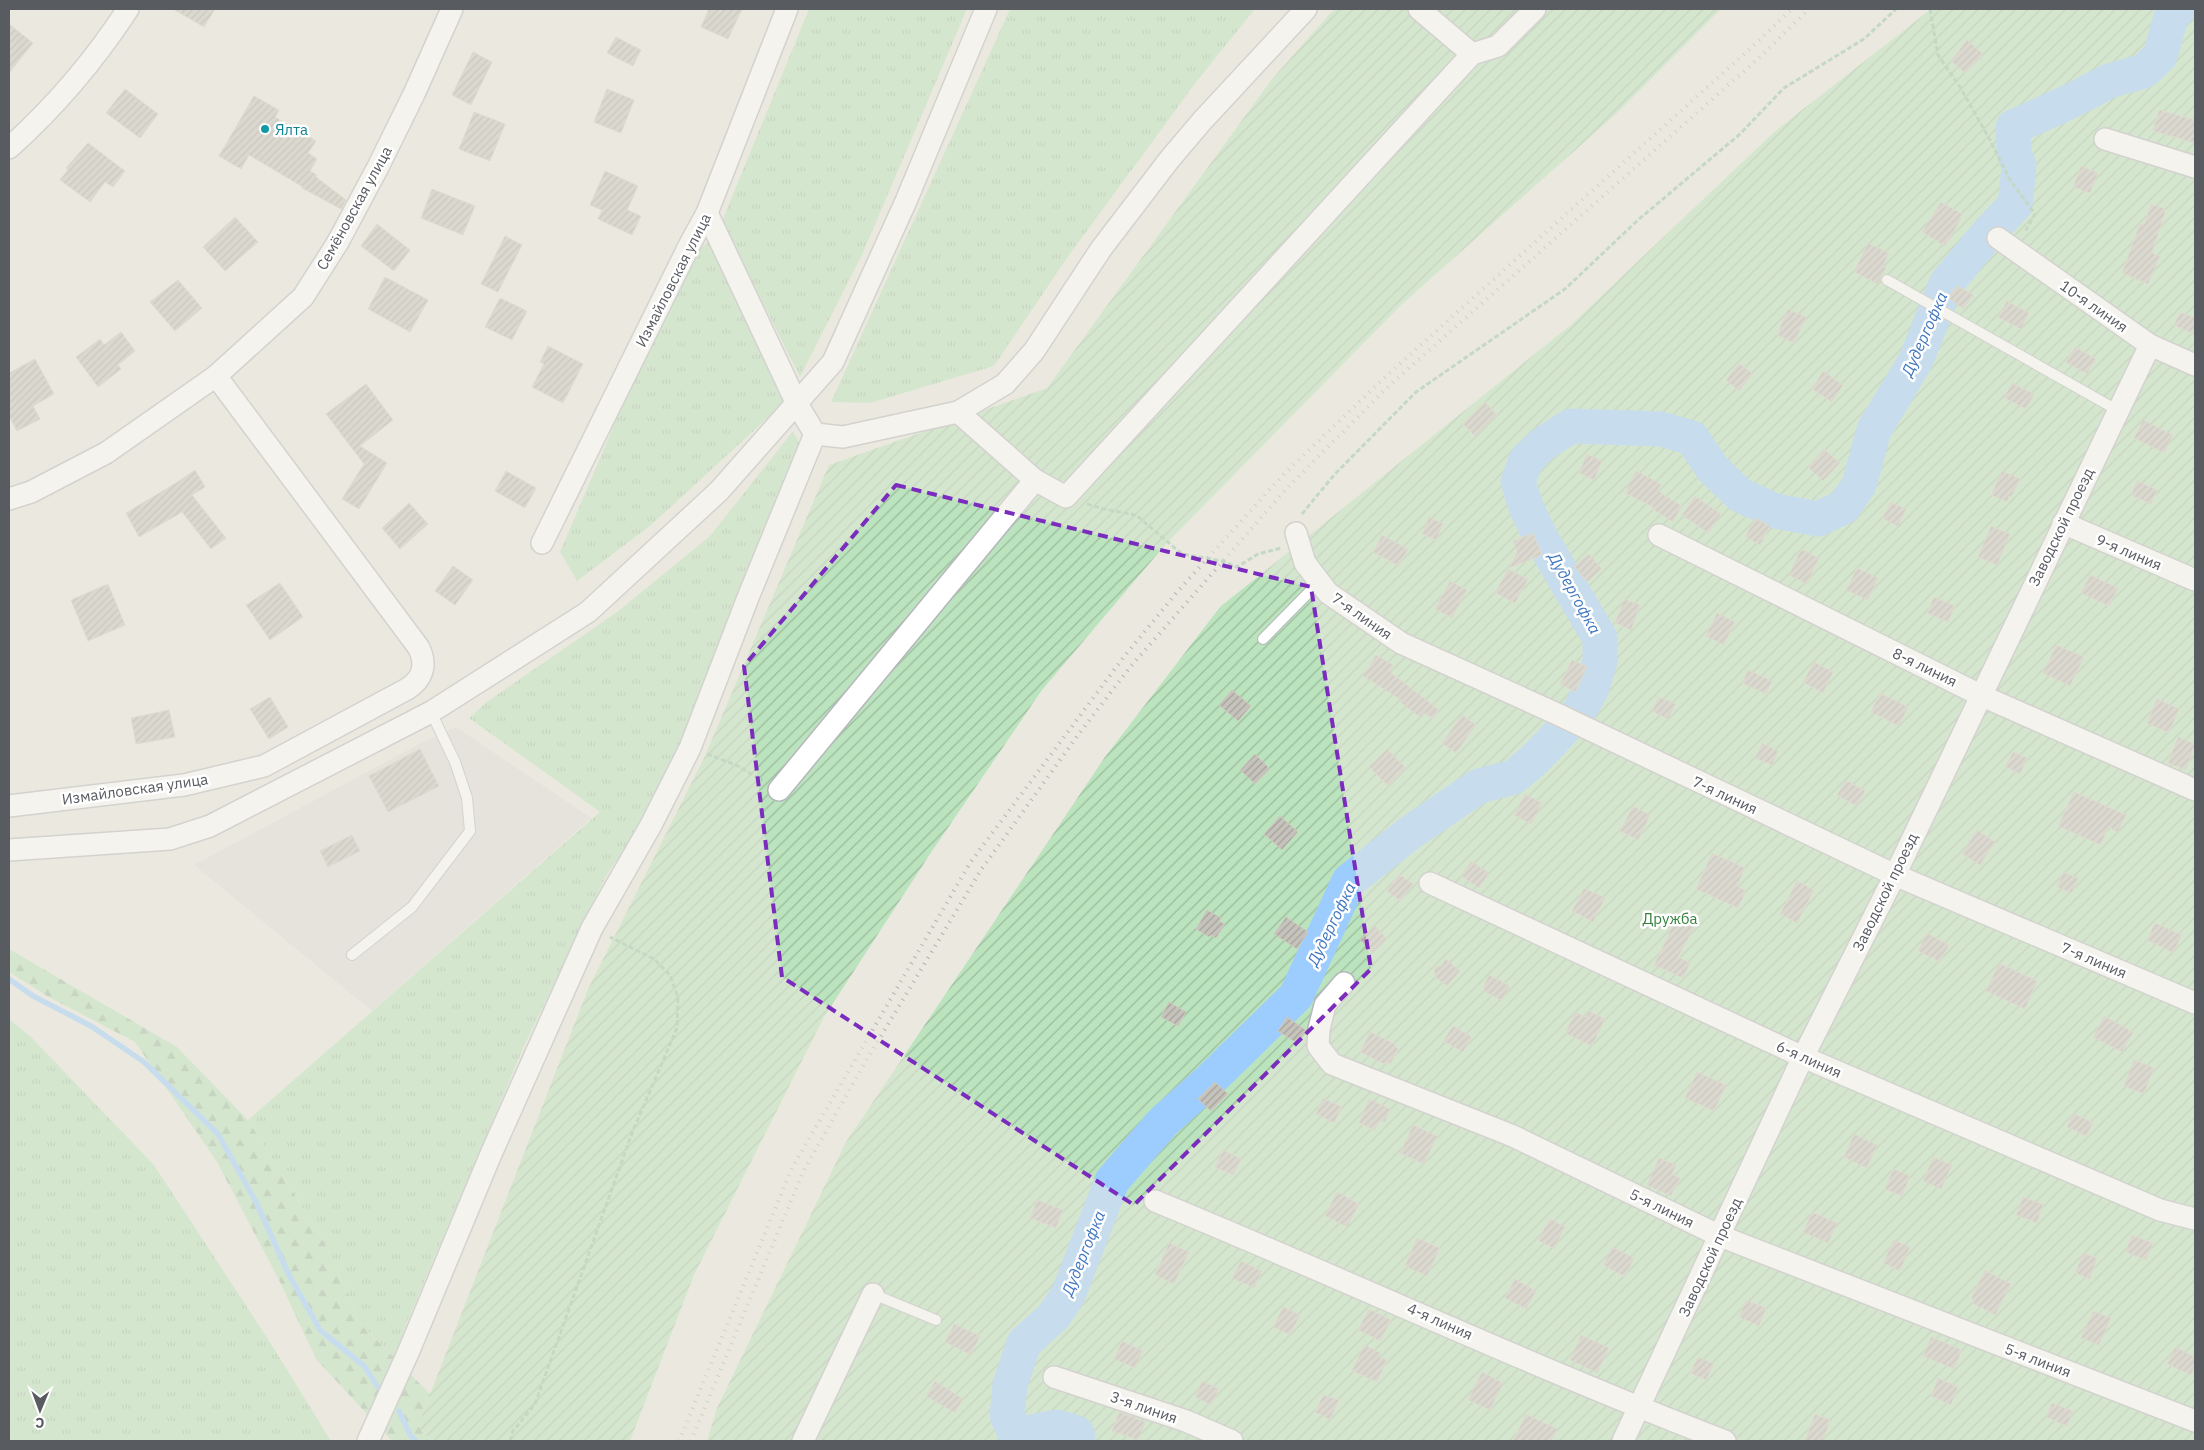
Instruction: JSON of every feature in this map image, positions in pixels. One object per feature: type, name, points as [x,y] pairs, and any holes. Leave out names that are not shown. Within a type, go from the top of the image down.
[{"type":"street","points":[[9,148],[31,129],[67,91],[105,43],[128,9]]},
{"type":"street","name":"Семёновская улица","points":[[9,499],[31,492],[106,453],[216,376],[303,297],[333,250],[410,102],[452,9]]},
{"type":"street","name":"Измайловская улица","points":[[542,543],[707,213],[787,9]]},
{"type":"street","points":[[9,850],[170,839],[210,826],[432,712],[588,612],[719,491],[833,362],[906,201],[986,9]]},
{"type":"street","points":[[815,434],[843,437],[958,412],[1005,384],[1034,351],[1101,249],[1169,160],[1306,9]]},
{"type":"street","points":[[1419,9],[1472,54]]},
{"type":"street","points":[[958,412],[1034,480],[1066,497],[1472,54],[1498,46],[1535,9]]},
{"type":"street","points":[[2105,139],[2195,167]]},
{"type":"street","points":[[707,213],[797,404],[815,434]]},
{"type":"street","name":"10-я линия","points":[[1998,238],[2150,345],[2195,365]]},
{"type":"street","name":"Заводской проезд","points":[[1623,1441],[1803,1057],[1894,875],[2150,345]]},
{"type":"street","name":"Измайловская улица","points":[[9,806],[184,785],[264,766],[407,689],[418,680],[424,667],[424,661],[419,648],[216,376]]},
{"type":"street","points":[[368,1441],[408,1353],[491,1154],[592,928],[651,825],[690,748],[749,595],[815,434]]},
{"type":"street","points":[[779,790],[1034,480]]},
{"type":"street","name":"9-я линия","points":[[2063,523],[2195,580]]},
{"type":"street","name":"8-я линия","points":[[1659,535],[1980,695],[2195,790]]},
{"type":"street","name":"7-я линия","points":[[1297,538],[1305,563],[1328,593],[1400,643],[1554,713],[1894,875],[2195,1003]]},
{"type":"street","name":"6-я линия","points":[[1430,883],[1803,1057],[2160,1210],[2195,1219]]},
{"type":"street","name":"5-я линия","points":[[1344,983],[1325,1005],[1319,1028],[1318,1046],[1332,1064],[1513,1136],[1720,1236],[2195,1421]]},
{"type":"street","name":"4-я линия","points":[[1155,1201],[1300,1260],[1639,1408],[1725,1441]]},
{"type":"street","points":[[803,1441],[873,1294]]},
{"type":"street","name":"3-я линия","points":[[1054,1377],[1186,1421],[1232,1441]]},
{"type":"lane","points":[[1887,280],[2117,410]]},
{"type":"lane","points":[[1264,639],[1319,582]]},
{"type":"lane","points":[[352,955],[412,907],[470,831],[467,798],[455,762],[432,712]]},
{"type":"lane","points":[[873,1294],[936,1320]]},
{"type":"path","points":[[1066,497],[1104,509],[1136,515],[1182,554],[1208,558],[1237,567],[1258,554],[1297,538],[1300,516],[1334,475],[1416,392],[1565,289],[1638,220],[1740,134],[1784,88],[1864,39],[1896,9]]},
{"type":"path","points":[[1930,9],[1938,55],[1969,102],[2010,180],[2035,214]]},
{"type":"path","points":[[690,748],[736,765],[779,790]]},
{"type":"path","points":[[510,1441],[514,1432],[535,1404],[632,1133],[676,1028],[678,998],[670,975],[654,959],[592,928]]},
{"type":"highlighted area","points":[[896,485],[1311,587],[1371,969],[1134,1205],[782,977],[744,666]]},
{"type":"shaded area","points":[[456,727],[591,818],[372,1011],[194,865],[421,743]]},
{"type":"green space","points":[[809,9],[967,9],[862,255],[800,377],[722,221]]},
{"type":"green space","points":[[1010,9],[1255,9],[1197,81],[1067,258],[994,366],[870,403],[831,402]]},
{"type":"green space","points":[[1334,9],[1721,9],[1617,113],[1401,305],[1165,545],[1042,690],[932,851],[824,1017],[694,1275],[630,1441],[431,1441],[418,1425],[588,989],[704,758],[829,465],[1047,388],[1272,79]]},
{"type":"green space","name":"Дружба","points":[[1931,9],[2195,9],[2195,1441],[707,1441],[717,1408],[846,1142],[1105,757],[1220,607],[1572,324],[1774,132]]},
{"type":"green space","points":[[708,242],[786,401],[650,526],[577,581],[560,552],[617,418],[696,252]]},
{"type":"green space","points":[[793,431],[801,446],[678,752],[634,835],[606,876],[525,1044],[406,1325],[395,1358],[360,1323],[327,1247],[248,1120],[600,812],[469,718],[488,701],[617,612],[710,536]]},
{"type":"green space","points":[[9,949],[177,1047],[248,1120],[327,1247],[360,1323],[430,1394],[418,1425],[431,1441],[392,1441],[316,1359],[279,1280],[217,1162],[135,1042],[47,996],[9,972]]},
{"type":"green space","points":[[9,1019],[31,1037],[154,1165],[268,1339],[331,1441],[9,1441]]},
{"type":"building","points":[[173,9],[215,9],[204,27]]},
{"type":"building","points":[[709,9],[742,9],[728,39],[701,27]]},
{"type":"building","points":[[9,24],[33,43],[9,73]]},
{"type":"building","points":[[616,37],[641,50],[633,66],[607,53]]},
{"type":"building","points":[[1967,40],[1983,54],[1965,73],[1951,61]]},
{"type":"building","points":[[473,52],[492,62],[471,105],[452,95]]},
{"type":"building","points":[[125,89],[158,114],[140,138],[106,113]]},
{"type":"building","points":[[607,89],[634,100],[621,133],[594,122]]},
{"type":"building","name":"Ялта","points":[[254,96],[279,110],[275,117],[316,141],[308,153],[317,159],[310,171],[346,200],[341,209],[302,188],[249,155],[241,169],[219,156]]},
{"type":"building","points":[[2159,110],[2195,120],[2195,143],[2153,131]]},
{"type":"building","points":[[474,112],[505,124],[490,161],[459,149]]},
{"type":"building","points":[[88,143],[125,171],[113,187],[105,182],[90,202],[60,180],[68,170],[66,168]]},
{"type":"building","points":[[2081,166],[2098,173],[2090,193],[2073,187]]},
{"type":"building","points":[[605,171],[638,186],[627,210],[641,216],[632,235],[598,219],[602,210],[590,205]]},
{"type":"building","points":[[432,189],[475,206],[463,235],[421,218]]},
{"type":"building","points":[[1941,202],[1962,214],[1945,246],[1922,232]]},
{"type":"building","points":[[2151,204],[2166,209],[2152,253],[2160,256],[2148,284],[2122,273],[2140,223],[2144,224]]},
{"type":"building","points":[[235,217],[258,242],[225,271],[203,247]]},
{"type":"building","points":[[377,224],[410,250],[394,271],[361,246]]},
{"type":"building","points":[[505,236],[522,245],[498,292],[481,284]]},
{"type":"building","points":[[1868,243],[1889,253],[1883,266],[1886,268],[1878,284],[1854,272]]},
{"type":"building","points":[[385,277],[428,300],[410,332],[368,309]]},
{"type":"building","points":[[178,280],[202,308],[175,331],[150,302]]},
{"type":"building","points":[[1957,286],[1974,295],[1963,309],[1948,297]]},
{"type":"building","points":[[500,298],[527,311],[512,340],[485,327]]},
{"type":"building","points":[[2007,301],[2029,313],[2021,329],[1998,317]]},
{"type":"building","points":[[1788,309],[1806,317],[1794,343],[1777,335]]},
{"type":"building","points":[[2180,312],[2195,318],[2195,335],[2174,325]]},
{"type":"building","points":[[121,332],[135,351],[118,365],[121,369],[98,387],[76,357],[100,339],[104,345]]},
{"type":"building","points":[[548,346],[583,364],[563,403],[532,387],[544,364],[540,362]]},
{"type":"building","points":[[2075,347],[2096,359],[2087,374],[2066,362]]},
{"type":"building","points":[[35,359],[54,394],[33,406],[40,419],[17,431],[9,416],[9,373]]},
{"type":"building","points":[[1739,363],[1753,374],[1739,391],[1726,380]]},
{"type":"building","points":[[1823,371],[1843,385],[1832,402],[1812,389]]},
{"type":"building","points":[[2012,383],[2034,394],[2026,409],[2004,398]]},
{"type":"building","points":[[366,384],[393,420],[360,446],[387,463],[359,509],[342,499],[364,464],[326,414]]},
{"type":"building","points":[[1485,402],[1497,415],[1475,436],[1463,424]]},
{"type":"building","points":[[2143,420],[2173,435],[2164,453],[2134,438]]},
{"type":"building","points":[[1824,449],[1840,463],[1823,481],[1808,467]]},
{"type":"building","points":[[1587,454],[1602,461],[1594,480],[1579,473]]},
{"type":"building","points":[[195,470],[205,487],[192,495],[226,538],[211,549],[182,512],[139,537],[126,513]]},
{"type":"building","points":[[506,471],[536,488],[525,508],[495,491]]},
{"type":"building","points":[[1636,471],[1661,484],[1658,491],[1682,506],[1673,522],[1652,509],[1653,507],[1625,493]]},
{"type":"building","points":[[2002,471],[2020,479],[2007,502],[1991,495]]},
{"type":"building","points":[[2137,481],[2157,490],[2151,504],[2131,495]]},
{"type":"building","points":[[1695,496],[1721,514],[1708,533],[1682,515]]},
{"type":"building","points":[[1891,502],[1906,509],[1898,526],[1882,518]]},
{"type":"building","points":[[409,503],[428,524],[400,549],[382,528]]},
{"type":"building","points":[[1429,517],[1443,524],[1436,540],[1422,534]]},
{"type":"building","points":[[1755,518],[1770,526],[1760,545],[1745,537]]},
{"type":"building","points":[[1991,526],[2010,534],[1997,565],[1978,557]]},
{"type":"building","points":[[1533,533],[1542,555],[1509,568],[1517,552],[1513,541]]},
{"type":"building","points":[[1382,535],[1408,549],[1399,566],[1373,552]]},
{"type":"building","points":[[1801,549],[1819,558],[1807,584],[1789,575]]},
{"type":"building","points":[[1589,554],[1602,569],[1587,582],[1574,566]]},
{"type":"building","points":[[453,566],[473,580],[455,605],[435,591]]},
{"type":"building","points":[[1857,568],[1878,578],[1868,600],[1846,590]]},
{"type":"building","points":[[1508,569],[1528,579],[1515,603],[1495,593]]},
{"type":"building","points":[[2090,575],[2118,588],[2109,606],[2081,593]]},
{"type":"building","points":[[1450,581],[1467,590],[1452,618],[1435,609]]},
{"type":"building","points":[[280,583],[303,617],[270,640],[246,605]]},
{"type":"building","points":[[108,584],[125,625],[88,641],[71,600]]},
{"type":"building","points":[[1934,597],[1955,606],[1948,622],[1927,613]]},
{"type":"building","points":[[1624,599],[1640,605],[1631,630],[1615,623]]},
{"type":"building","points":[[1717,613],[1735,622],[1724,645],[1706,636]]},
{"type":"building","points":[[2056,645],[2084,657],[2070,686],[2043,673]]},
{"type":"building","points":[[1376,655],[1393,665],[1389,671],[1439,710],[1433,719],[1424,713],[1421,718],[1400,702],[1401,700],[1363,676]]},
{"type":"building","points":[[1572,660],[1587,667],[1575,692],[1560,684]]},
{"type":"building","points":[[1814,662],[1833,672],[1823,693],[1803,682]]},
{"type":"building","points":[[1748,670],[1772,681],[1766,694],[1742,683]]},
{"type":"building","points":[[1232,690],[1251,706],[1238,721],[1219,705]]},
{"type":"building","points":[[1880,693],[1908,707],[1899,726],[1871,712]]},
{"type":"building","points":[[270,697],[288,727],[269,739],[250,709]]},
{"type":"building","points":[[1659,697],[1676,704],[1668,719],[1652,711]]},
{"type":"building","points":[[2157,699],[2179,709],[2169,733],[2147,723]]},
{"type":"building","points":[[169,710],[175,737],[136,744],[131,718]]},
{"type":"building","points":[[1462,715],[1476,725],[1456,753],[1442,743]]},
{"type":"building","points":[[2178,737],[2195,744],[2186,770],[2168,763]]},
{"type":"building","points":[[1762,743],[1778,751],[1772,765],[1755,758]]},
{"type":"building","points":[[420,749],[439,786],[388,812],[369,776]]},
{"type":"building","points":[[1387,749],[1406,768],[1388,786],[1369,767]]},
{"type":"building","points":[[2013,752],[2027,758],[2020,774],[2005,767]]},
{"type":"building","points":[[1255,754],[1270,769],[1255,784],[1240,770]]},
{"type":"building","points":[[1846,780],[1865,791],[1857,806],[1837,795]]},
{"type":"building","points":[[2074,792],[2126,815],[2118,832],[2108,827],[2101,845],[2058,826]]},
{"type":"building","points":[[1525,794],[1542,803],[1531,824],[1514,815]]},
{"type":"building","points":[[1633,806],[1650,815],[1638,840],[1620,831]]},
{"type":"building","points":[[1280,816],[1298,832],[1282,850],[1264,834]]},
{"type":"building","points":[[1977,830],[1995,842],[1980,865],[1962,854]]},
{"type":"building","points":[[352,835],[360,851],[328,867],[320,851]]},
{"type":"building","points":[[1712,853],[1745,868],[1737,886],[1746,891],[1738,908],[1696,889]]},
{"type":"building","points":[[1471,861],[1489,873],[1479,888],[1461,876]]},
{"type":"building","points":[[2063,872],[2078,878],[2072,893],[2057,887]]},
{"type":"building","points":[[1399,874],[1413,884],[1400,901],[1387,891]]},
{"type":"building","points":[[1797,881],[1814,890],[1797,923],[1780,914]]},
{"type":"building","points":[[1584,888],[1605,898],[1593,922],[1572,911]]},
{"type":"building","points":[[1207,910],[1221,918],[1219,921],[1225,924],[1216,938],[1211,935],[1209,937],[1196,929]]},
{"type":"building","points":[[1675,912],[1696,924],[1678,957],[1690,963],[1683,978],[1654,965],[1671,929],[1667,927]]},
{"type":"building","points":[[1286,917],[1308,932],[1297,949],[1274,934]]},
{"type":"building","points":[[2155,923],[2182,935],[2173,953],[2147,940]]},
{"type":"building","points":[[1375,926],[1387,939],[1372,953],[1360,940]]},
{"type":"building","points":[[1927,933],[1949,945],[1940,962],[1918,951]]},
{"type":"building","points":[[1446,959],[1460,971],[1447,986],[1435,977],[1434,966],[1441,966]]},
{"type":"building","points":[[1999,963],[2037,981],[2025,1009],[1986,991]]},
{"type":"building","points":[[1489,975],[1510,986],[1502,1001],[1484,991],[1484,985]]},
{"type":"building","points":[[1169,1002],[1186,1012],[1178,1026],[1161,1017]]},
{"type":"building","points":[[1589,1011],[1605,1019],[1592,1046],[1565,1033],[1575,1012],[1586,1017]]},
{"type":"building","points":[[2104,1016],[2133,1032],[2122,1052],[2093,1037]]},
{"type":"building","points":[[1287,1017],[1306,1030],[1298,1044],[1278,1031]]},
{"type":"building","points":[[1453,1026],[1472,1037],[1463,1052],[1443,1041]]},
{"type":"building","points":[[1370,1032],[1395,1044],[1398,1050],[1391,1063],[1384,1064],[1360,1052]]},
{"type":"building","points":[[2134,1060],[2154,1068],[2144,1094],[2124,1086]]},
{"type":"building","points":[[1697,1072],[1726,1085],[1714,1111],[1685,1098]]},
{"type":"building","points":[[1215,1082],[1228,1094],[1211,1111],[1198,1099]]},
{"type":"building","points":[[1323,1098],[1342,1107],[1334,1123],[1316,1114]]},
{"type":"building","points":[[1369,1099],[1390,1109],[1385,1122],[1380,1120],[1375,1130],[1359,1123]]},
{"type":"building","points":[[2073,1113],[2093,1123],[2086,1136],[2067,1127]]},
{"type":"building","points":[[1413,1125],[1437,1136],[1424,1164],[1400,1153]]},
{"type":"building","points":[[1854,1134],[1877,1145],[1867,1168],[1844,1157]]},
{"type":"building","points":[[1223,1150],[1241,1159],[1233,1175],[1215,1167]]},
{"type":"building","points":[[1933,1157],[1952,1165],[1941,1189],[1923,1181]]},
{"type":"building","points":[[1659,1158],[1676,1165],[1672,1174],[1680,1178],[1671,1196],[1647,1185]]},
{"type":"building","points":[[1893,1169],[1910,1176],[1902,1196],[1885,1189]]},
{"type":"building","points":[[1337,1192],[1359,1204],[1347,1227],[1325,1216]]},
{"type":"building","points":[[2023,1197],[2043,1204],[2037,1223],[2016,1215]]},
{"type":"building","points":[[1037,1200],[1063,1210],[1056,1228],[1030,1218]]},
{"type":"building","points":[[1812,1212],[1837,1223],[1828,1243],[1803,1232]]},
{"type":"building","points":[[1550,1219],[1565,1227],[1554,1249],[1538,1240]]},
{"type":"building","points":[[2132,1235],[2153,1243],[2146,1260],[2125,1252]]},
{"type":"building","points":[[1417,1238],[1440,1248],[1427,1276],[1405,1266]]},
{"type":"building","points":[[1894,1240],[1910,1247],[1900,1271],[1883,1263]]},
{"type":"building","points":[[1169,1243],[1189,1252],[1174,1284],[1155,1275]]},
{"type":"building","points":[[1612,1247],[1634,1258],[1625,1277],[1603,1265]]},
{"type":"building","points":[[2083,1253],[2097,1258],[2090,1279],[2075,1273]]},
{"type":"building","points":[[1241,1261],[1262,1271],[1254,1288],[1232,1278]]},
{"type":"building","points":[[1985,1270],[2011,1284],[1995,1315],[1972,1303],[1974,1300],[1971,1298]]},
{"type":"building","points":[[1515,1279],[1536,1291],[1526,1309],[1505,1298]]},
{"type":"building","points":[[1746,1300],[1766,1308],[1759,1326],[1739,1317]]},
{"type":"building","points":[[1283,1307],[1300,1315],[1290,1335],[1273,1327]]},
{"type":"building","points":[[1369,1309],[1391,1320],[1380,1341],[1358,1330]]},
{"type":"building","points":[[2093,1311],[2111,1318],[2099,1345],[2081,1338]]},
{"type":"building","points":[[954,1324],[980,1336],[971,1355],[945,1342]]},
{"type":"building","points":[[1581,1335],[1609,1348],[1597,1373],[1570,1360]]},
{"type":"building","points":[[1931,1337],[1962,1350],[1954,1369],[1923,1356]]},
{"type":"building","points":[[1122,1341],[1143,1351],[1135,1368],[1114,1359]]},
{"type":"building","points":[[1364,1345],[1381,1353],[1379,1357],[1387,1360],[1377,1382],[1352,1371]]},
{"type":"building","points":[[2175,1347],[2195,1357],[2195,1366],[2191,1375],[2167,1364]]},
{"type":"building","points":[[1698,1357],[1714,1364],[1706,1380],[1690,1373]]},
{"type":"building","points":[[1482,1372],[1503,1383],[1490,1410],[1468,1400]]},
{"type":"building","points":[[1938,1378],[1958,1387],[1951,1405],[1931,1396]]},
{"type":"building","points":[[935,1381],[963,1399],[955,1413],[926,1396]]},
{"type":"building","points":[[1202,1381],[1219,1389],[1211,1405],[1195,1397]]},
{"type":"building","points":[[1323,1395],[1339,1400],[1330,1420],[1315,1412]]},
{"type":"building","points":[[2052,1403],[2073,1411],[2067,1426],[2046,1417]]},
{"type":"building","points":[[1119,1412],[1145,1422],[1138,1440],[1112,1431]]},
{"type":"building","points":[[1526,1414],[1557,1429],[1551,1441],[1513,1441]]},
{"type":"building","points":[[1815,1414],[1830,1420],[1823,1441],[1805,1441]]},
{"type":"waterway","name":"Дудергофка","points":[[1078,1441],[1077,1433],[1057,1427],[1016,1435],[1007,1416],[1010,1385],[1024,1343],[1054,1316],[1068,1295],[1112,1181],[1163,1122],[1210,1080],[1296,996],[1349,881],[1411,832],[1479,786],[1514,777],[1534,760],[1577,715],[1592,688],[1600,661],[1600,638],[1542,540],[1526,507],[1518,482],[1526,460],[1544,443],[1571,426],[1661,429],[1692,438],[1713,469],[1740,495],[1775,511],[1818,519],[1844,507],[1859,485],[1874,430],[1916,360],[1946,284],[1990,231],[2015,205],[2019,166],[2014,153],[2013,127],[2071,101],[2109,81],[2144,71],[2160,56],[2171,17],[2178,9]]},
{"type":"waterway","points":[[9,979],[33,996],[91,1026],[144,1062],[218,1134],[256,1202],[289,1275],[320,1330],[364,1366],[378,1387]]},
{"type":"waterway","points":[[399,1411],[410,1435],[416,1441]]},
{"type":"railway","points":[[679,1441],[792,1168],[970,863],[1123,658],[1178,591],[1282,476],[1384,378],[1792,9]]},
{"type":"railway","points":[[691,1441],[803,1172],[867,1059],[981,870],[1078,735],[1131,666],[1289,486],[1390,385],[1761,56],[1809,9]]},
{"type":"place","name":"Ялта","points":[[265,129]]}]
